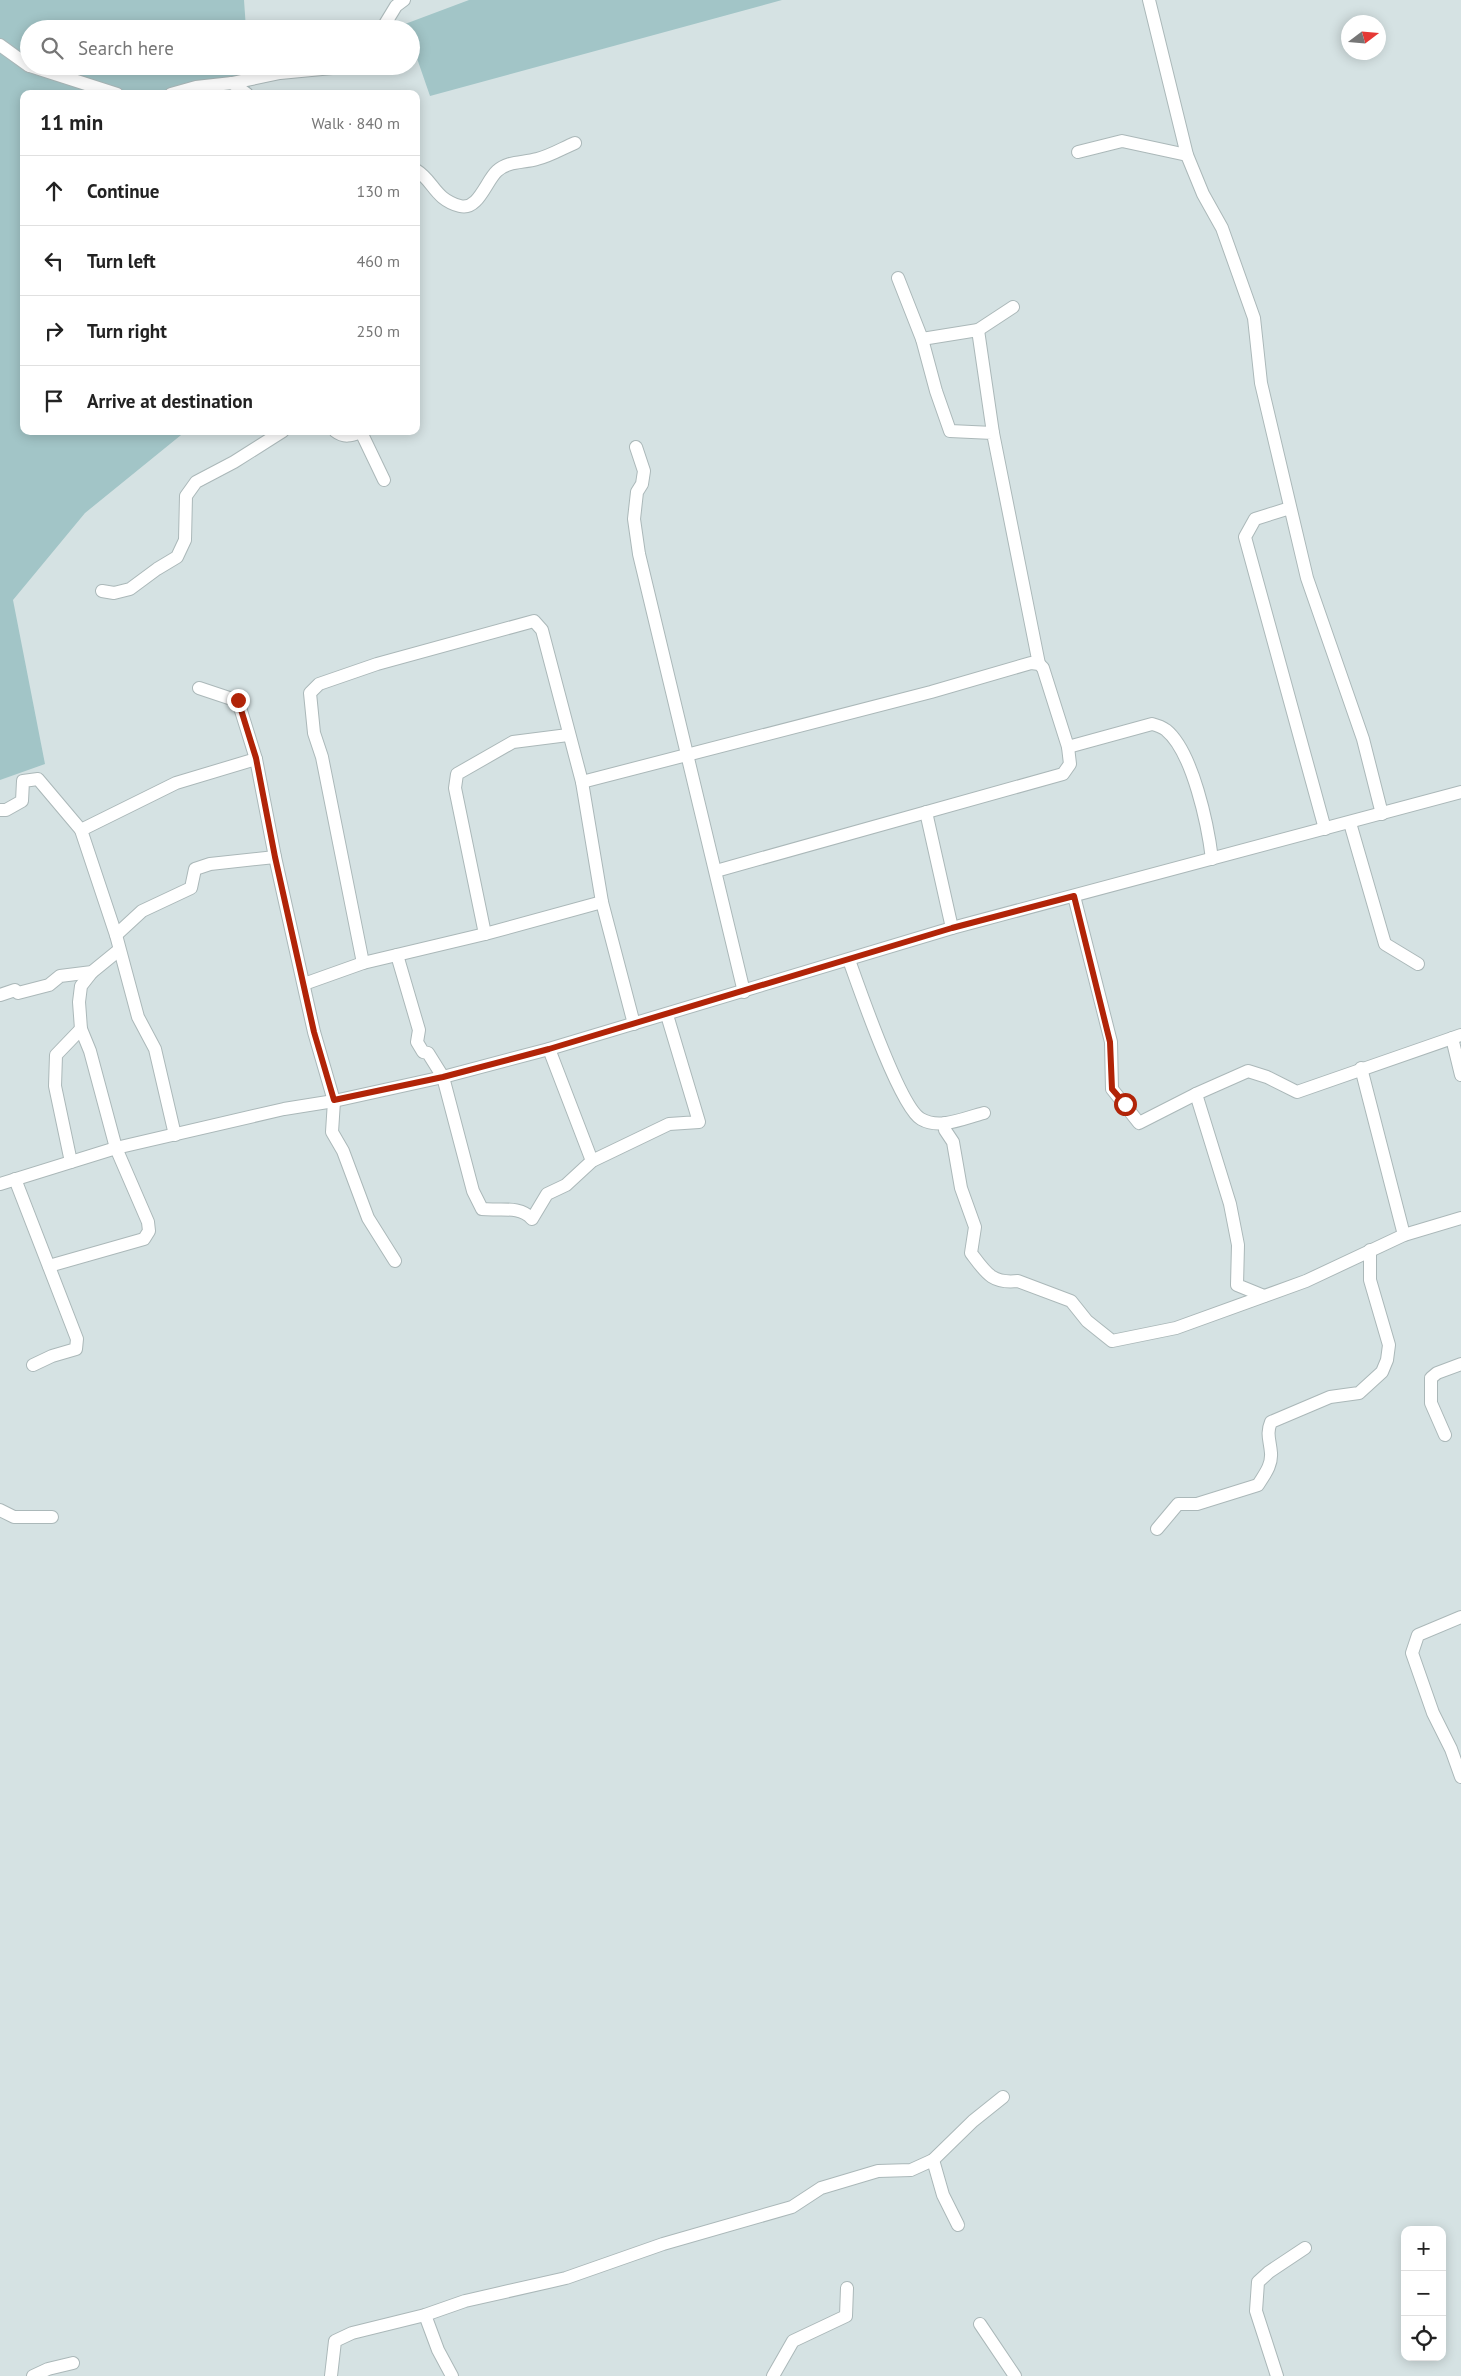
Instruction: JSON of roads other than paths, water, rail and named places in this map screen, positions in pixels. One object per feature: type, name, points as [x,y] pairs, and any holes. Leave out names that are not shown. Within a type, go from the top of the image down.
[{"type":"street","points":[[387,20],[396,6],[404,0]]},
{"type":"street","points":[[1149,0],[1187,155],[1203,194],[1222,228],[1254,318],[1260,383],[1307,578],[1362,739],[1382,814]]},
{"type":"street","points":[[0,45],[20,59]]},
{"type":"street","points":[[58,75],[105,90]]},
{"type":"street","points":[[185,90],[270,75]]},
{"type":"street","points":[[232,83],[242,90]]},
{"type":"street","points":[[1078,152],[1122,141],[1187,155]]},
{"type":"street","points":[[420,174],[440,197],[461,206],[469,206],[478,198],[497,171],[513,163],[538,159],[575,142]]},
{"type":"street","points":[[898,278],[922,339],[936,392],[950,431],[992,433]]},
{"type":"street","points":[[922,339],[978,330],[1013,307]]},
{"type":"street","points":[[716,871],[1033,784],[1063,774],[1070,764],[1068,747],[1043,668],[1039,664],[992,433],[978,330]]},
{"type":"street","points":[[102,591],[114,592],[130,589],[157,568],[177,557],[185,540],[186,496],[196,482],[234,462],[277,435]]},
{"type":"street","points":[[362,435],[384,480]]},
{"type":"street","points":[[636,447],[644,471],[642,484],[637,492],[634,519],[639,554],[689,756],[744,992]]},
{"type":"street","points":[[1290,508],[1255,519],[1245,537],[1325,829]]},
{"type":"street","points":[[363,963],[322,756],[314,733],[310,693],[319,684],[377,664],[534,621],[542,630],[568,735],[582,782],[602,902],[634,1024]]},
{"type":"street","points":[[582,782],[689,756],[1031,663],[1039,664]]},
{"type":"street","points":[[199,688],[238,700],[256,758],[275,857],[314,1032],[334,1100],[332,1132],[343,1151],[368,1218],[396,1261]]},
{"type":"street","points":[[1068,747],[1152,724],[1165,729],[1176,742],[1187,762],[1208,829],[1212,859]]},
{"type":"street","points":[[484,934],[455,788],[457,774],[513,742],[568,735]]},
{"type":"street","points":[[81,830],[176,782],[256,758]]},
{"type":"street","points":[[0,810],[6,810],[22,801],[23,781],[38,779],[81,830],[116,935],[138,1017],[155,1048],[175,1135]]},
{"type":"street","points":[[0,1184],[116,1148],[284,1109],[443,1077],[549,1049],[952,928],[1461,792]]},
{"type":"street","points":[[926,812],[952,928]]},
{"type":"street","points":[[1350,823],[1385,944],[1418,964]]},
{"type":"street","points":[[116,935],[142,911],[191,888],[195,869],[210,864],[275,857]]},
{"type":"street","points":[[1074,896],[1110,1042],[1112,1089],[1139,1123],[1196,1094],[1248,1071],[1267,1077],[1297,1092],[1456,1036],[1461,1076]]},
{"type":"street","points":[[304,984],[363,963],[484,934],[602,902]]},
{"type":"street","points":[[49,1266],[144,1239],[149,1231],[148,1222],[116,1148],[90,1051],[81,1029],[79,1002],[81,986],[92,972],[119,950]]},
{"type":"street","points":[[397,955],[419,1030],[417,1042],[422,1052],[428,1053],[443,1077],[473,1191],[482,1209],[514,1210],[527,1214],[532,1219],[547,1194],[566,1185],[592,1161],[669,1124],[699,1122],[667,1015]]},
{"type":"street","points":[[848,960],[897,1084],[919,1118],[931,1123],[945,1124],[984,1113]]},
{"type":"street","points":[[0,995],[15,990],[18,993],[34,990],[49,985],[60,976],[92,972]]},
{"type":"street","points":[[72,1162],[55,1086],[56,1055],[81,1029]]},
{"type":"street","points":[[549,1049],[592,1161]]},
{"type":"street","points":[[1361,1068],[1404,1235]]},
{"type":"street","points":[[1196,1094],[1230,1204],[1238,1245],[1237,1285],[1264,1296]]},
{"type":"street","points":[[945,1124],[945,1130],[953,1142],[961,1188],[975,1227],[972,1253],[986,1274],[993,1278],[1010,1282],[1018,1281],[1071,1301],[1087,1321],[1112,1341],[1176,1328],[1306,1281],[1404,1235],[1461,1218]]},
{"type":"street","points":[[15,1179],[77,1339],[76,1349],[52,1356],[33,1365]]},
{"type":"street","points":[[1157,1529],[1178,1504],[1197,1504],[1258,1485],[1270,1466],[1271,1453],[1267,1432],[1271,1422],[1330,1397],[1359,1393],[1382,1372],[1387,1360],[1389,1345],[1370,1280],[1370,1250]]},
{"type":"street","points":[[1445,1435],[1431,1403],[1431,1378],[1437,1373],[1461,1364]]},
{"type":"street","points":[[0,1510],[14,1517],[52,1517]]},
{"type":"street","points":[[1461,1617],[1418,1635],[1412,1653],[1433,1713],[1456,1747],[1461,1777]]},
{"type":"street","points":[[331,2376],[335,2341],[352,2333],[425,2315],[465,2301],[566,2278],[663,2244],[792,2207],[821,2188],[878,2171],[911,2170],[933,2160],[973,2121],[1003,2097]]},
{"type":"street","points":[[933,2160],[943,2195],[958,2225]]},
{"type":"street","points":[[1277,2376],[1256,2311],[1258,2282],[1269,2272],[1305,2248]]},
{"type":"street","points":[[773,2376],[793,2341],[846,2316],[847,2288]]},
{"type":"street","points":[[425,2315],[438,2350],[452,2376]]},
{"type":"street","points":[[980,2324],[1014,2376]]},
{"type":"street","points":[[33,2376],[48,2369],[73,2363]]}]
